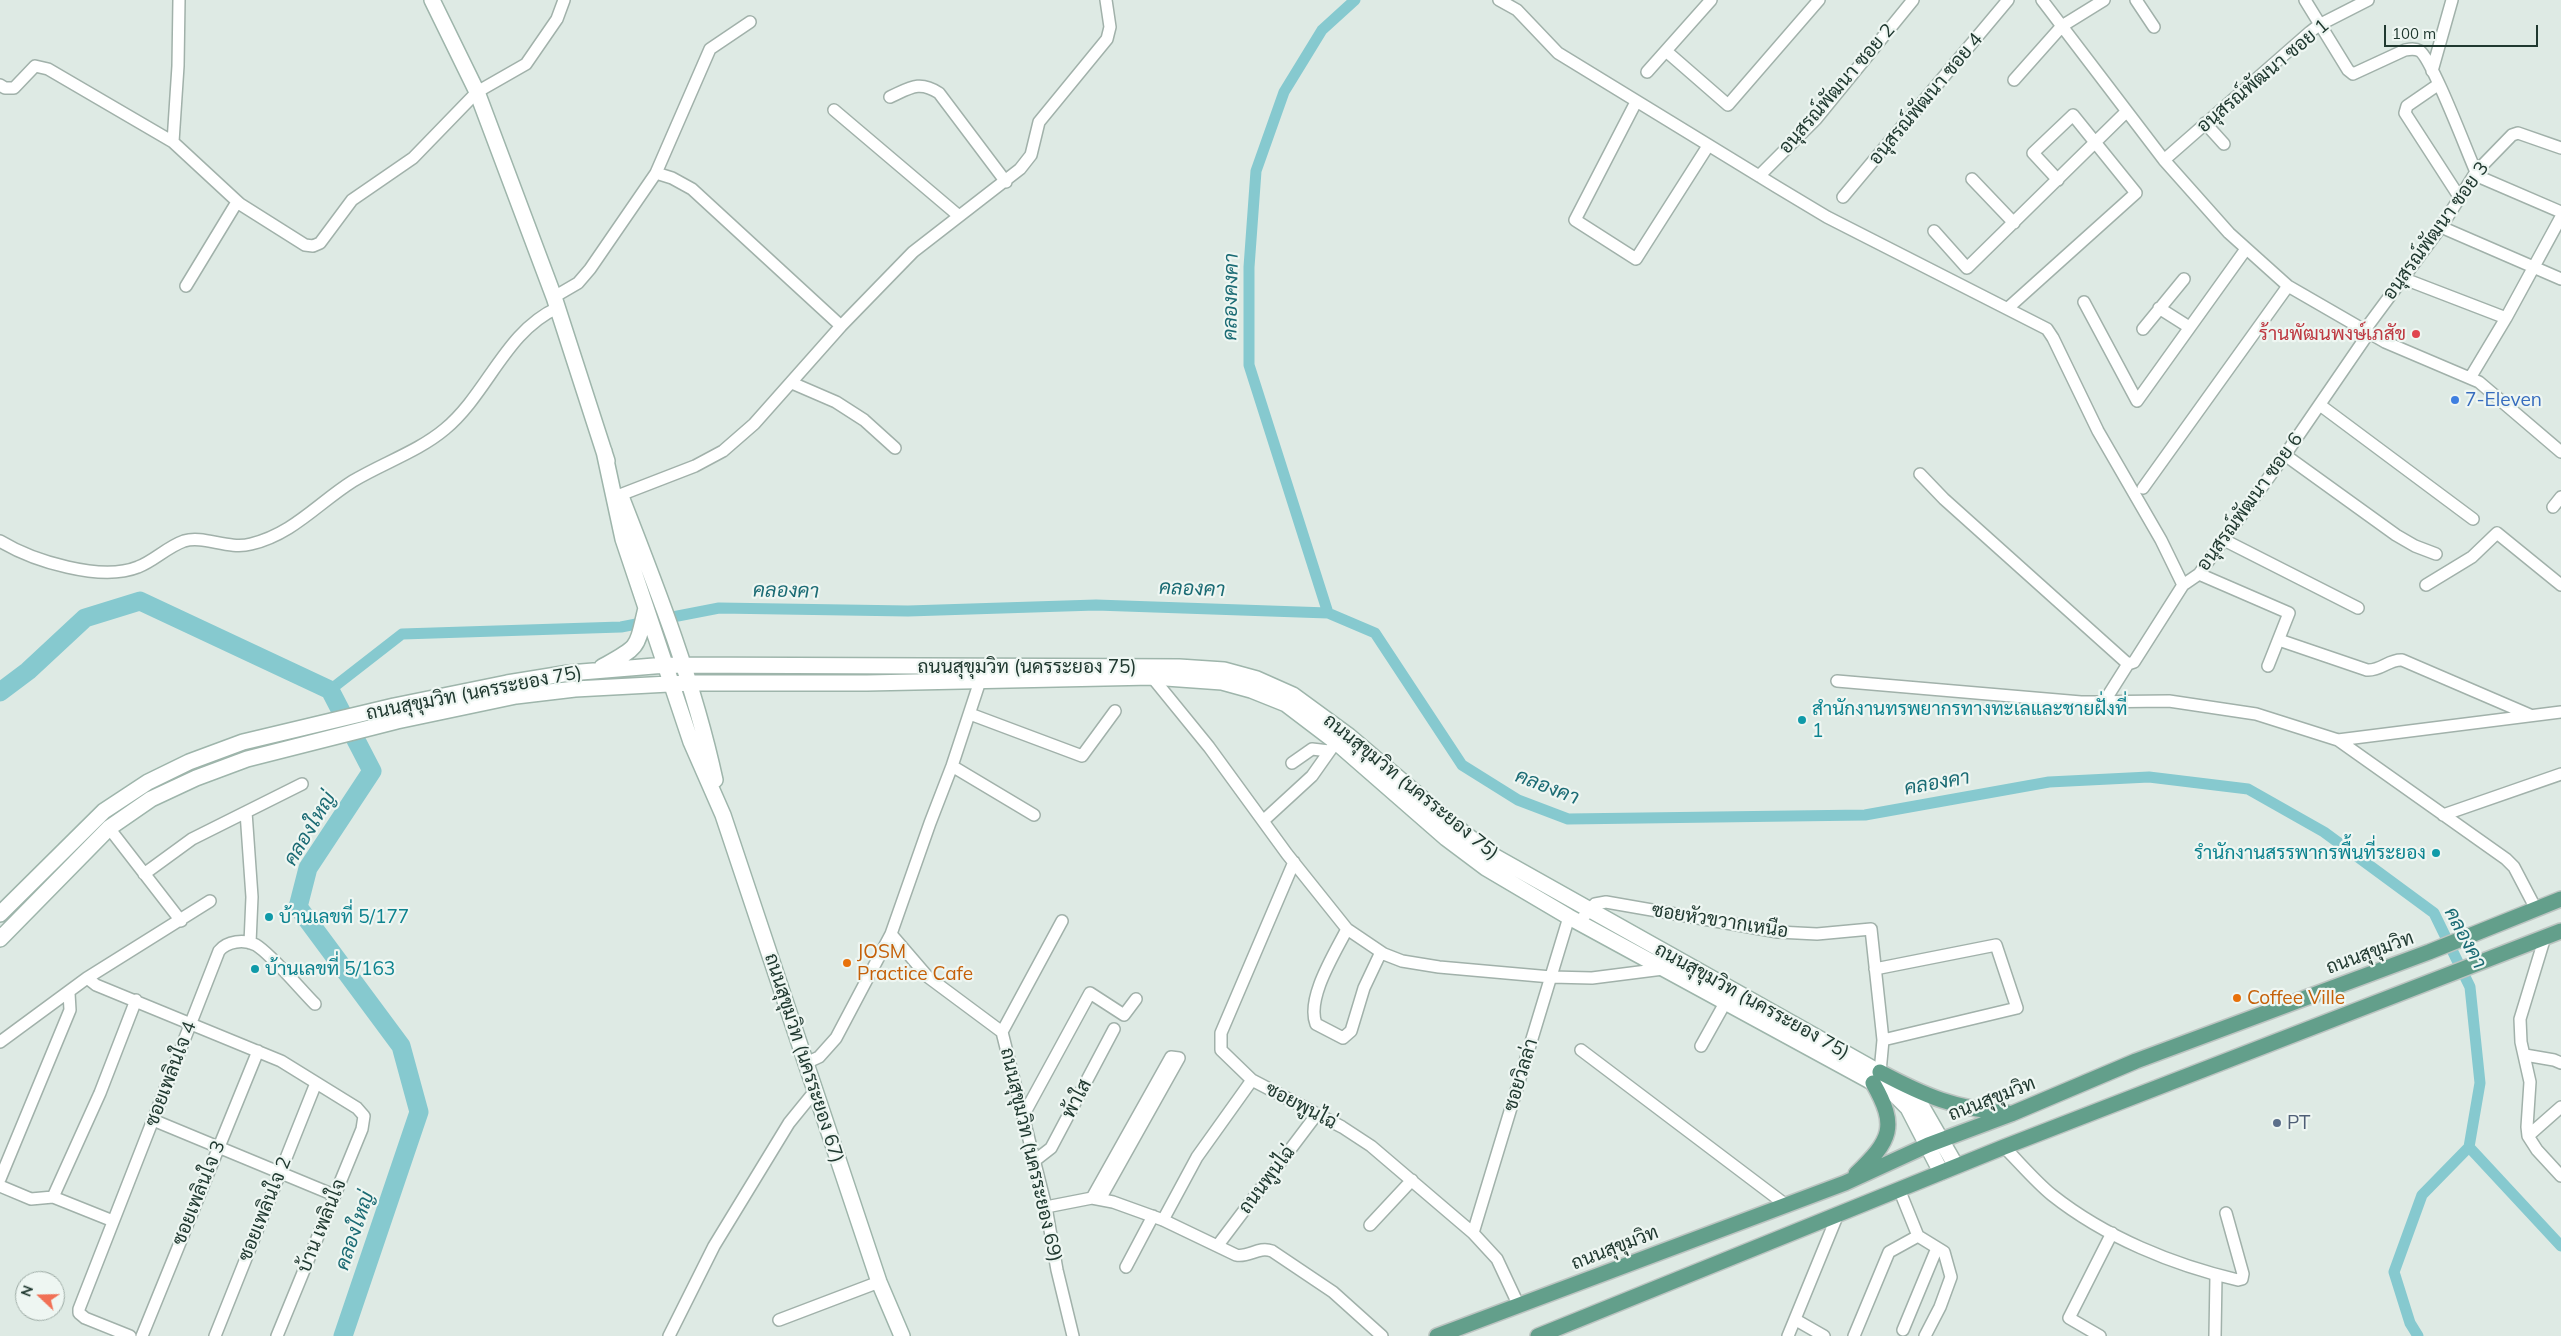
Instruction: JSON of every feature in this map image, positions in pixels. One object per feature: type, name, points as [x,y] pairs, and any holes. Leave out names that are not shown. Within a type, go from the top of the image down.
[{"type":"main road","name":"ถนนสุขุมวิท","points":[[1437,1336],[1845,1183],[1942,1139],[2011,1114],[2144,1058],[2429,952],[2561,899]]},
{"type":"main road","points":[[1538,1336],[1956,1166],[2561,931]]},
{"type":"main road","points":[[1877,1077],[1922,1095],[1983,1111],[2011,1114]]},
{"type":"main road","points":[[1845,1183],[1874,1156],[1883,1144],[1888,1130],[1886,1104],[1877,1077]]},
{"type":"street","points":[[173,142],[178,66],[179,0]]},
{"type":"street","points":[[432,0],[477,92],[555,302],[604,451]]},
{"type":"street","points":[[0,84],[5,88],[14,88],[28,70],[35,66],[41,67],[173,142],[237,202],[305,245],[313,246],[320,243],[352,200],[413,158],[477,92],[526,64],[557,19],[564,0]]},
{"type":"street","points":[[620,495],[695,466],[723,451],[754,424],[841,326],[913,252],[1006,182],[1026,163],[1031,154],[1039,122],[1108,39],[1110,27],[1106,0]]},
{"type":"street","points":[[1500,0],[1517,10],[1558,53],[1708,146],[1827,217],[2041,325],[2053,338],[2098,430],[2161,540],[2183,585]]},
{"type":"street","points":[[1647,72],[1711,0]]},
{"type":"street","points":[[1666,51],[1728,105],[1819,0]]},
{"type":"street","name":"อนุสรณ์พัฒนา ซอย 2","points":[[1759,176],[1816,120],[1913,0]]},
{"type":"street","name":"อนุสรณ์พัฒนา ซอย 4","points":[[1843,198],[2008,0]]},
{"type":"street","points":[[2042,0],[2164,160],[2246,249],[2288,286],[2366,332],[2478,382],[2561,452]]},
{"type":"street","points":[[2014,80],[2062,26],[2104,0]]},
{"type":"street","points":[[2136,0],[2154,28]]},
{"type":"street","points":[[2305,0],[2319,25],[2353,74],[2405,50],[2414,49],[2421,52],[2439,84],[2475,173],[2561,212]]},
{"type":"street","name":"อนุสรณ์พัฒนา ซอย 1","points":[[2164,160],[2204,123],[2319,25],[2368,0]]},
{"type":"street","points":[[2432,71],[2452,0]]},
{"type":"street","points":[[0,541],[39,559],[84,570],[117,572],[138,567],[186,540],[198,540],[230,547],[247,545],[270,539],[290,529],[352,481],[446,428],[460,415],[524,330],[578,283],[590,269],[656,173],[710,50],[750,22]]},
{"type":"street","points":[[2439,84],[2407,106],[2405,112],[2460,198]]},
{"type":"street","points":[[890,96],[915,86],[926,85],[939,93],[1006,182]]},
{"type":"street","points":[[1636,102],[1575,220],[1636,258],[1708,146]]},
{"type":"street","points":[[834,110],[959,216]]},
{"type":"street","points":[[1934,230],[1967,268],[2126,112]]},
{"type":"street","points":[[2008,308],[2136,193],[2096,141],[2072,115],[2033,153],[2058,180]]},
{"type":"street","points":[[2204,123],[2224,144]]},
{"type":"street","name":"อนุสรณ์พัฒนา ซอย 3","points":[[2366,332],[2402,278],[2441,227],[2475,173],[2512,134],[2518,133],[2561,148]]},
{"type":"street","points":[[656,173],[672,178],[692,189],[841,326]]},
{"type":"street","points":[[1972,179],[2014,223]]},
{"type":"street","points":[[186,286],[237,202]]},
{"type":"street","points":[[2470,378],[2506,318],[2561,217]]},
{"type":"street","points":[[2441,227],[2561,279]]},
{"type":"street","points":[[2084,302],[2138,401],[2246,249]]},
{"type":"street","points":[[2402,278],[2506,318]]},
{"type":"street","points":[[2143,329],[2184,279]]},
{"type":"street","points":[[2143,488],[2288,286]]},
{"type":"street","points":[[2160,308],[2189,328]]},
{"type":"street","name":"อนุสรณ์พัฒนา ซอย 6","points":[[2104,702],[2128,664],[2134,662],[2183,585],[2200,574],[2285,455],[2366,332]]},
{"type":"street","points":[[792,383],[836,402],[864,420],[895,448]]},
{"type":"street","points":[[2320,404],[2473,519]]},
{"type":"street","name":"ถนนสุขุมวิท (นครระยอง 67)","points":[[604,451],[654,580],[683,665],[699,718],[723,815],[879,1282],[902,1336]]},
{"type":"street","name":"ถนนสุขุมวิท (นครระยอง 67)","points":[[604,451],[623,539],[691,742],[723,815]]},
{"type":"street","points":[[2285,455],[2396,535],[2415,546],[2436,554]]},
{"type":"street","points":[[1920,474],[1944,499],[2128,664]]},
{"type":"street","points":[[2552,507],[2561,497]]},
{"type":"street","points":[[2426,586],[2477,553],[2497,533],[2561,584]]},
{"type":"street","points":[[2224,540],[2358,608]]},
{"type":"street","points":[[2200,574],[2289,613],[2268,666]]},
{"type":"street","points":[[597,670],[632,651],[639,638],[646,608]]},
{"type":"street","points":[[2279,640],[2367,670],[2377,669],[2393,660],[2402,660],[2530,716]]},
{"type":"street","name":"ถนนสุขุมวิท (นครระยอง 75)","points":[[0,914],[104,811],[148,782],[189,762],[243,742],[394,706],[507,683],[597,670],[683,665],[1179,667],[1224,670],[1257,679],[1293,695],[1324,716],[1494,856],[1578,916],[1663,969],[1725,1003],[1877,1077],[1902,1085],[1918,1100],[1956,1166]]},
{"type":"street","points":[[1152,677],[1209,746],[1263,821],[1347,929],[1381,952],[1402,961],[1439,967],[1551,977],[1592,978],[1663,969]]},
{"type":"street","name":"ถนนสุขุมวิท (นครระยอง 75)","points":[[0,939],[109,828],[151,799],[196,778],[247,759],[397,722],[516,696],[575,689],[688,683],[980,681],[1152,677],[1222,682],[1251,690],[1286,704],[1332,746],[1486,868],[1877,1077],[1908,1108],[1941,1172]]},
{"type":"street","points":[[806,1063],[819,1057],[836,1038],[892,934],[980,681]]},
{"type":"street","points":[[1837,681],[2081,702],[2169,701],[2214,706],[2256,714],[2338,740],[2510,863],[2536,909]]},
{"type":"street","points":[[699,718],[703,692],[709,683]]},
{"type":"street","points":[[970,714],[1082,756],[1115,711]]},
{"type":"street","points":[[2338,740],[2561,712]]},
{"type":"street","points":[[1263,821],[1312,776],[1332,746]]},
{"type":"street","points":[[1292,763],[1312,749],[1332,746]]},
{"type":"street","points":[[952,766],[1034,815]]},
{"type":"street","points":[[2443,815],[2561,774]]},
{"type":"street","points":[[144,874],[192,840],[302,784]]},
{"type":"street","points":[[246,812],[252,897],[250,942],[260,948],[315,1004]]},
{"type":"street","points":[[109,828],[181,921]]},
{"type":"street","name":"ซอยพูนไฉ่","points":[[1294,862],[1220,1037],[1220,1046],[1223,1054],[1252,1080],[1317,1114],[1371,1146],[1412,1180],[1473,1233],[1497,1260],[1520,1306]]},
{"type":"street","points":[[0,1042],[87,978],[181,921],[210,901]]},
{"type":"street","name":"ซอยหัวขวากเหนือ","points":[[1578,916],[1595,904],[1606,902],[1778,932],[1817,934],[1871,929],[1875,969]]},
{"type":"street","name":"ซอยวิลล่า","points":[[1473,1233],[1551,977],[1578,916]]},
{"type":"street","points":[[1002,1032],[1062,921]]},
{"type":"street","points":[[1347,929],[1318,989],[1312,1014],[1316,1024],[1343,1038],[1351,1031],[1364,988],[1381,952]]},
{"type":"street","name":"ถนนสุขุมวิท (นครระยอง 69)","points":[[892,934],[928,977],[1002,1032],[1033,1162],[1046,1207],[1057,1270],[1073,1336]]},
{"type":"street","points":[[2538,940],[2520,1019],[2521,1042],[2530,1082],[2527,1127],[2528,1136],[2537,1150],[2561,1176]]},
{"type":"street","name":"ซอยเพลินใจ 4","points":[[130,1336],[85,1318],[79,1313],[80,1304],[219,951],[227,943],[250,942]]},
{"type":"street","points":[[1877,1077],[1883,1040],[1875,969],[1996,945],[2017,1008],[1883,1040]]},
{"type":"street","points":[[87,978],[96,985],[281,1061],[316,1083]]},
{"type":"street","points":[[0,1179],[70,1010],[69,993]]},
{"type":"street","points":[[1023,1116],[1090,993],[1124,1015],[1136,998]]},
{"type":"street","points":[[53,1197],[100,1093],[136,1000]]},
{"type":"street","points":[[1701,1046],[1725,1003]]},
{"type":"street","name":"พ้าใส","points":[[1033,1162],[1051,1148],[1114,1029]]},
{"type":"street","points":[[1581,1050],[1786,1204]]},
{"type":"street","name":"ซอยเพลินใจ 3","points":[[142,1336],[217,1147],[258,1051]]},
{"type":"street","points":[[2525,1055],[2561,1063]]},
{"type":"street","points":[[1096,1199],[1179,1058],[1171,1057],[1128,1142]]},
{"type":"street","points":[[1126,1267],[1197,1158],[1252,1080]]},
{"type":"street","name":"บ้าน เพลินใจ","points":[[277,1336],[362,1129],[364,1116],[357,1108],[316,1083]]},
{"type":"street","name":"ซอยเพลินใจ 2","points":[[215,1336],[316,1083]]},
{"type":"street","points":[[669,1336],[714,1246],[789,1123],[815,1091]]},
{"type":"street","points":[[2528,1136],[2561,1107]]},
{"type":"street","name":"ถนนพูนไฉ่","points":[[1218,1245],[1317,1114]]},
{"type":"street","points":[[153,1120],[334,1195]]},
{"type":"street","points":[[2004,1147],[2053,1196],[2112,1233],[2185,1267],[2238,1280],[2242,1279],[2244,1274],[2226,1213]]},
{"type":"street","points":[[1370,1225],[1412,1180]]},
{"type":"street","points":[[0,1186],[31,1199],[53,1197],[113,1221]]},
{"type":"street","points":[[1899,1189],[1918,1236],[1944,1252],[1951,1277],[1940,1306],[1925,1336]]},
{"type":"street","points":[[1046,1207],[1096,1199],[1158,1218],[1242,1256],[1262,1249],[1272,1251],[1333,1292],[1382,1336]]},
{"type":"street","points":[[1788,1336],[1838,1214]]},
{"type":"street","points":[[2100,1336],[2069,1318],[2112,1233]]},
{"type":"street","points":[[1854,1336],[1889,1252],[1918,1236]]},
{"type":"street","points":[[1903,1330],[1937,1248]]},
{"type":"street","points":[[2215,1336],[2216,1276]]},
{"type":"street","points":[[779,1320],[879,1282]]},
{"type":"street","name":"ถนนสุขุมวิท (นครระยอง 67)","points":[[886,1301],[893,1336]]},
{"type":"street","points":[[1796,1320],[1824,1336]]},
{"type":"waterway","name":"คลองคงคา","points":[[1328,613],[1249,365],[1249,267],[1256,171],[1284,92],[1322,30],[1355,0]]},
{"type":"waterway","name":"คลองใหญ่","points":[[0,692],[28,671],[85,618],[140,601],[330,690],[372,771],[308,868],[298,907],[401,1046],[419,1112],[343,1336]]},
{"type":"waterway","name":"คลองคา","points":[[330,690],[402,634],[621,627],[719,608],[908,611],[1096,605],[1328,613],[1375,633],[1462,765],[1518,800],[1568,819],[1865,815],[2049,782],[2149,777],[2248,789],[2324,832],[2434,913],[2470,987],[2480,1083],[2469,1147],[2561,1246]]},
{"type":"waterway","points":[[2418,1336],[2410,1323],[2394,1272],[2422,1195],[2469,1147]]},
{"type":"place","name":"ร้านพัฒนพงษ์เภสัข","points":[[2416,334]]},
{"type":"place","name":"7-Eleven","points":[[2455,400]]},
{"type":"place","name":"สำนักงานทรพยากรทางทะเลและชายฝั่งที่ 1","points":[[1802,720]]},
{"type":"place","name":"รำนักงานสรรพากรพื้นที่ระยอง","points":[[2436,853]]},
{"type":"place","name":"บ้านเลขที่ 5/177","points":[[269,917]]},
{"type":"place","name":"JOSM Practice Cafe","points":[[847,963]]},
{"type":"place","name":"บ้านเลขที่ 5/163","points":[[255,969]]},
{"type":"place","name":"Coffee Ville","points":[[2237,998]]},
{"type":"place","name":"PT","points":[[2277,1123]]}]
